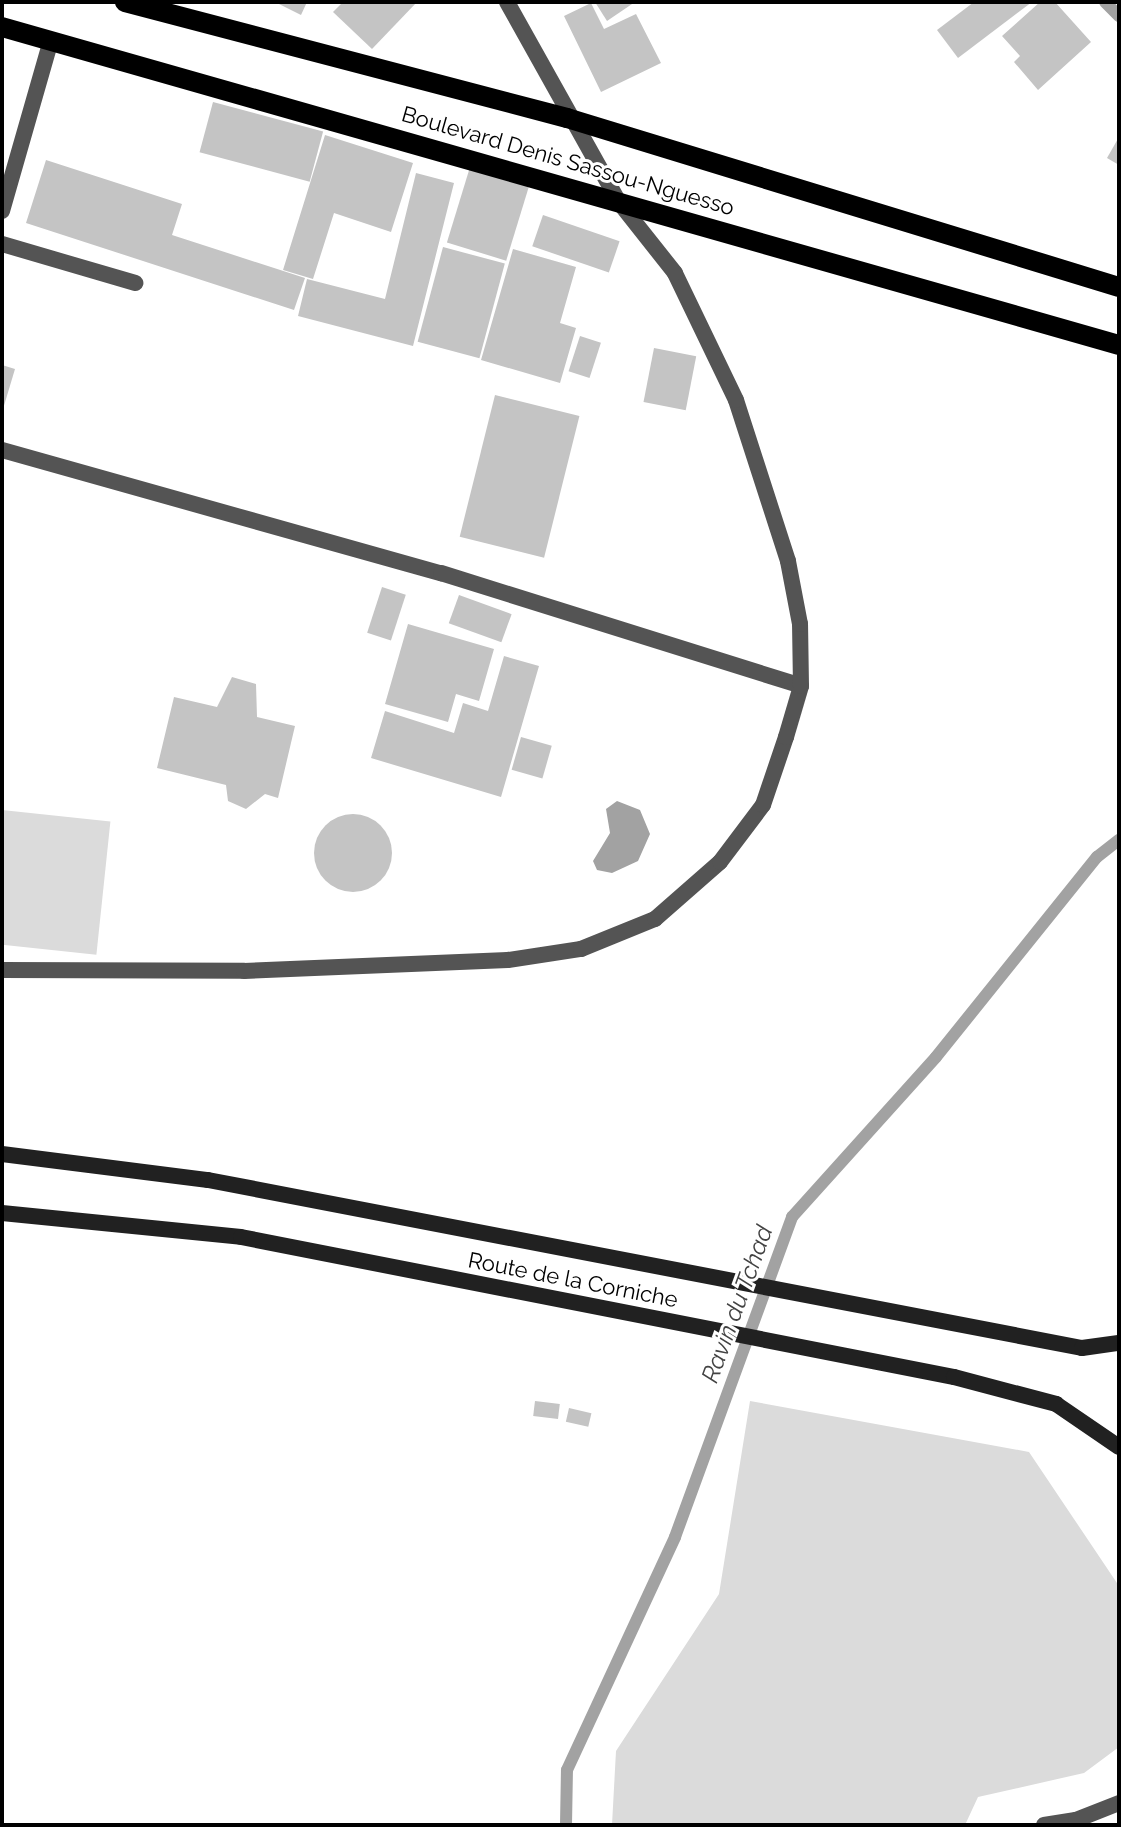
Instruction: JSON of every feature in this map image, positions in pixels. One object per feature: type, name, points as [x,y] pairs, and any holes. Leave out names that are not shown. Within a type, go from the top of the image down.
[{"type":"main road","name":"Boulevard Denis Sassou-Nguesso","points":[[125,2],[567,118],[1119,287]]},
{"type":"main road","name":"Boulevard Denis Sassou-Nguesso","points":[[2,27],[1119,345]]},
{"type":"main road","name":"Route de la Corniche","points":[[2,1154],[208,1180],[1082,1348],[1119,1343]]},
{"type":"main road","name":"Route de la Corniche","points":[[2,1213],[241,1237],[954,1377],[1056,1404],[1119,1447]]},
{"type":"street","points":[[2,970],[244,971],[508,960],[581,949],[655,919],[720,862],[763,805],[801,686],[800,624],[788,561],[736,400],[675,273],[618,201],[567,118],[507,2]]},
{"type":"street","points":[[2,211],[51,40]]},
{"type":"street","points":[[2,244],[135,283]]},
{"type":"street","points":[[2,450],[441,573],[801,686]]},
{"type":"street","points":[[1044,1825],[1076,1820],[1119,1803]]},
{"type":"shaded area","points":[[617,801],[640,810],[650,834],[638,861],[612,873],[597,870],[593,861],[610,833],[606,809]]},
{"type":"shaded area","points":[[2,810],[110,821],[96,955],[2,945]]},
{"type":"shaded area","points":[[750,1401],[1029,1452],[1119,1586],[1119,1747],[1084,1773],[978,1797],[965,1825],[612,1825],[616,1751],[719,1594]]},
{"type":"building","points":[[275,2],[307,2],[301,15]]},
{"type":"building","points":[[343,2],[417,2],[372,49],[333,12]]},
{"type":"building","points":[[595,2],[635,2],[607,21]]},
{"type":"building","points":[[974,2],[1032,2],[958,58],[937,30]]},
{"type":"building","points":[[1040,2],[1055,2],[1091,42],[1038,90],[1014,62],[1020,56],[1002,36]]},
{"type":"building","points":[[591,3],[604,29],[636,14],[661,63],[601,92],[564,16]]},
{"type":"building","points":[[213,102],[323,132],[310,182],[200,152]]},
{"type":"building","points":[[325,135],[413,163],[391,232],[334,213],[313,279],[283,270]]},
{"type":"building","points":[[1119,137],[1119,165],[1107,158]]},
{"type":"building","points":[[46,160],[182,204],[172,235],[305,278],[294,310],[26,223]]},
{"type":"building","points":[[470,167],[529,185],[506,261],[447,243]]},
{"type":"building","points":[[416,173],[454,183],[413,346],[298,316],[307,279],[385,299]]},
{"type":"building","points":[[543,215],[620,241],[609,273],[532,246]]},
{"type":"building","points":[[443,247],[505,264],[479,358],[418,342]]},
{"type":"building","points":[[513,249],[576,267],[560,323],[576,328],[560,383],[481,360]]},
{"type":"building","points":[[580,336],[601,343],[589,378],[569,371]]},
{"type":"building","points":[[654,348],[696,356],[686,410],[644,402]]},
{"type":"building","points":[[2,365],[15,369],[3,409],[2,409]]},
{"type":"building","points":[[495,395],[579,416],[544,558],[460,537]]},
{"type":"building","points":[[382,587],[406,595],[391,640],[367,633]]},
{"type":"building","points":[[459,595],[512,614],[501,642],[449,623]]},
{"type":"building","points":[[408,624],[494,649],[479,701],[456,694],[448,722],[385,704]]},
{"type":"building","points":[[504,656],[539,666],[501,797],[371,758],[385,711],[454,733],[463,703],[488,711]]},
{"type":"building","points":[[232,677],[256,684],[257,717],[295,726],[278,798],[265,794],[246,809],[228,801],[226,785],[157,768],[174,697],[217,707]]},
{"type":"building","points":[[521,737],[552,746],[542,779],[512,770]]},
{"type":"building","points":[[353,814],[368,817],[381,825],[389,838],[392,853],[389,868],[381,881],[368,889],[353,892],[338,889],[325,881],[317,868],[314,853],[317,838],[325,825],[338,817]]},
{"type":"building","points":[[535,1401],[560,1404],[558,1419],[533,1416]]},
{"type":"building","points":[[569,1408],[591,1413],[588,1427],[566,1422]]},
{"type":"waterway","name":"Ravin du Tchad","points":[[1105,2],[1119,16]]},
{"type":"waterway","name":"Ravin du Tchad","points":[[566,1825],[567,1770],[675,1537],[792,1217],[936,1057],[1097,857],[1119,840]]}]
